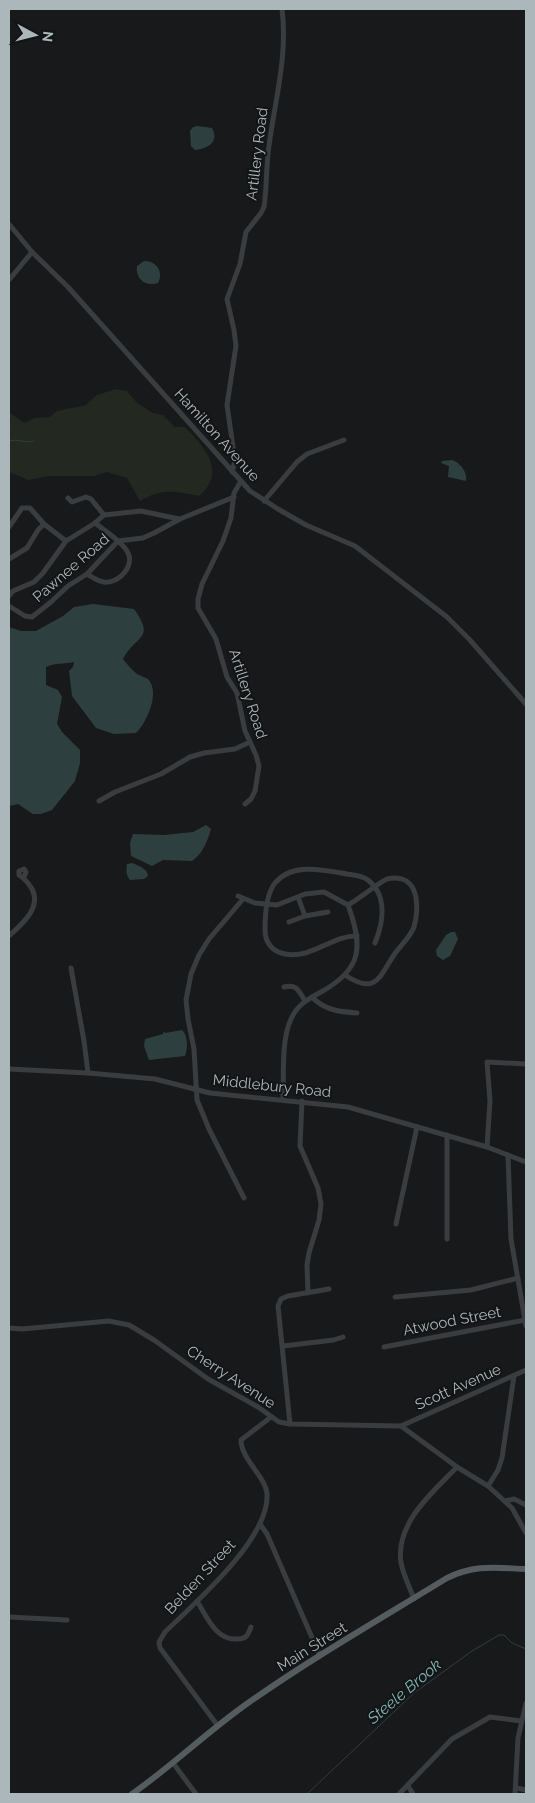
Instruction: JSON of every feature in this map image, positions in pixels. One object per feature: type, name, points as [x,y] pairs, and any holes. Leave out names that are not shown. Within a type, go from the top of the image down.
[{"type":"main road","name":"Main Street","points":[[132,1794],[174,1763],[246,1704],[447,1578],[467,1570],[490,1567],[526,1570]]},
{"type":"street","name":"Artillery Road","points":[[232,472],[235,461],[227,406],[235,360],[236,342],[227,299],[241,260],[246,232],[261,214],[264,204],[268,148],[283,51],[284,29],[282,9]]},
{"type":"street","name":"Hamilton Avenue","points":[[9,224],[32,252],[68,287],[232,472],[255,495],[306,525],[355,546],[448,616],[526,704]]},
{"type":"street","points":[[9,280],[32,252]]},
{"type":"street","points":[[264,501],[297,462],[307,454],[344,440]]},
{"type":"street","name":"Artillery Road","points":[[241,482],[235,490],[231,518],[223,542],[202,584],[198,608],[216,639],[227,677],[237,693],[241,716],[259,766],[255,791],[245,804]]},
{"type":"street","points":[[68,498],[72,502],[86,497],[91,499],[104,515]]},
{"type":"street","name":"Pawnee Road","points":[[9,606],[25,616],[32,617],[68,586],[87,574],[118,541],[148,536],[180,519],[234,497]]},
{"type":"street","points":[[9,527],[22,508],[26,507],[30,508],[44,524],[66,541]]},
{"type":"street","points":[[9,596],[13,591],[34,582],[43,573],[66,541],[95,523],[104,515],[140,511],[180,519]]},
{"type":"street","points":[[87,574],[103,583],[111,582],[128,568],[130,558],[127,551],[118,541],[95,523]]},
{"type":"street","points":[[9,559],[27,548],[44,524]]},
{"type":"street","points":[[99,801],[114,792],[161,774],[190,757],[235,749],[250,742]]},
{"type":"street","points":[[357,936],[342,937],[310,952],[285,954],[275,950],[268,944],[265,932],[267,904],[270,891],[275,882],[284,874],[297,870],[313,869],[358,875],[368,880],[375,888],[381,900],[383,910],[375,944]]},
{"type":"street","points":[[9,936],[28,917],[35,901],[34,893],[24,877]]},
{"type":"street","points":[[345,975],[354,981],[373,983],[381,977],[397,951],[406,941],[413,927],[417,908],[415,892],[408,882],[399,878],[388,879],[348,905]]},
{"type":"street","points":[[244,1198],[209,1129],[197,1100],[194,1049],[187,1010],[189,980],[196,962],[209,939],[240,897],[255,903],[277,906],[305,894],[324,892],[348,905],[358,941],[355,957],[345,975],[334,985],[300,1004],[291,1019],[286,1036],[283,1099]]},
{"type":"street","points":[[298,897],[306,916]]},
{"type":"street","points":[[288,922],[328,912]]},
{"type":"street","points":[[71,968],[88,1073]]},
{"type":"street","points":[[284,987],[296,986],[305,1001]]},
{"type":"street","points":[[312,996],[318,1003],[324,1006],[339,1012],[357,1014]]},
{"type":"street","points":[[487,1147],[490,1101],[487,1062],[526,1064]]},
{"type":"street","name":"Middlebury Road","points":[[9,1069],[155,1079],[196,1090],[228,1095],[348,1107],[487,1147],[526,1162]]},
{"type":"street","points":[[302,1101],[300,1146],[318,1188],[321,1204],[307,1265],[308,1293]]},
{"type":"street","points":[[396,1224],[417,1126]]},
{"type":"street","points":[[447,1135],[447,1238]]},
{"type":"street","points":[[508,1155],[511,1239],[526,1323]]},
{"type":"street","points":[[395,1297],[471,1290],[518,1278]]},
{"type":"street","points":[[290,1424],[278,1306],[281,1299],[288,1296],[329,1288]]},
{"type":"street","name":"Cherry Avenue","points":[[9,1328],[22,1329],[109,1322],[129,1325],[154,1340],[208,1379],[258,1407],[279,1422],[290,1424],[401,1426]]},
{"type":"street","name":"Atwood Street","points":[[384,1347],[526,1323]]},
{"type":"street","points":[[283,1346],[334,1340],[343,1337]]},
{"type":"street","name":"Scott Avenue","points":[[401,1426],[526,1370]]},
{"type":"street","points":[[488,1486],[498,1470],[502,1458],[514,1376]]},
{"type":"street","name":"Belden Street","points":[[218,1726],[160,1648],[159,1642],[165,1632],[239,1557],[260,1524],[267,1494],[264,1483],[257,1476],[241,1444],[241,1440],[271,1418]]},
{"type":"street","points":[[401,1426],[457,1467],[488,1486],[512,1508],[526,1533]]},
{"type":"street","points":[[414,1599],[401,1563],[402,1547],[407,1525],[422,1504],[457,1467]]},
{"type":"street","points":[[505,1501],[514,1499],[526,1505]]},
{"type":"street","points":[[260,1524],[267,1534],[320,1656]]},
{"type":"street","points":[[197,1601],[222,1637],[231,1640],[243,1639],[248,1635],[251,1627]]},
{"type":"street","points":[[9,1617],[67,1620]]},
{"type":"street","points":[[526,1703],[518,1738],[515,1791],[526,1790]]},
{"type":"street","points":[[399,1794],[452,1739],[490,1718],[521,1721]]},
{"type":"street","points":[[518,1738],[526,1738]]},
{"type":"street","points":[[174,1763],[196,1794]]},
{"type":"street","points":[[408,1786],[413,1794]]},
{"type":"shaded area","points":[[193,127],[212,128],[214,137],[211,144],[195,150],[191,146],[190,131]]},
{"type":"shaded area","points":[[144,261],[152,262],[158,268],[160,279],[158,283],[146,283],[138,275],[137,266]]},
{"type":"shaded area","points":[[116,389],[127,391],[137,403],[153,413],[163,415],[175,427],[184,427],[201,445],[211,462],[212,470],[211,479],[207,487],[199,496],[162,492],[140,501],[127,478],[107,472],[94,476],[48,476],[29,480],[9,472],[9,412],[24,423],[35,418],[50,417],[57,411],[86,405],[97,395]]},
{"type":"shaded area","points":[[452,460],[463,468],[466,481],[448,477],[449,466],[441,463],[442,461]]},
{"type":"shaded area","points":[[93,604],[134,609],[140,619],[144,632],[123,659],[138,675],[148,679],[152,685],[153,699],[151,708],[144,723],[136,733],[114,734],[96,728],[72,696],[69,671],[73,667],[74,662],[46,667],[46,685],[58,690],[62,697],[57,724],[62,732],[80,750],[80,763],[75,781],[52,810],[41,814],[33,814],[18,804],[9,806],[9,627],[21,631],[36,631],[63,616],[74,607]]},
{"type":"shaded area","points":[[206,825],[211,829],[208,838],[202,851],[192,861],[163,860],[152,866],[131,856],[130,843],[133,834],[164,835],[193,832]]},
{"type":"shaded area","points":[[132,863],[144,869],[148,876],[144,879],[130,880],[126,870],[127,864]]},
{"type":"shaded area","points":[[455,932],[458,939],[450,956],[443,960],[437,956],[436,950],[446,935]]},
{"type":"shaded area","points":[[182,1030],[187,1042],[185,1056],[149,1060],[144,1046],[145,1039],[163,1034],[164,1031],[165,1033]]},
{"type":"waterway","points":[[9,441],[34,441]]},
{"type":"waterway","name":"Steele Brook","points":[[307,1794],[414,1693],[472,1651],[499,1635],[504,1635],[512,1643],[526,1649]]}]
